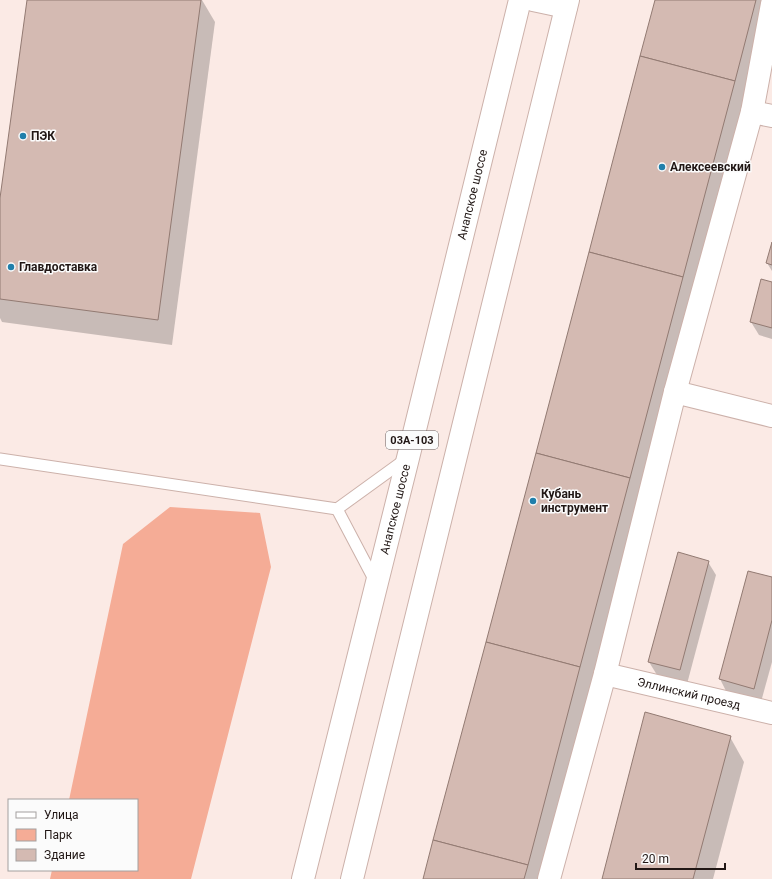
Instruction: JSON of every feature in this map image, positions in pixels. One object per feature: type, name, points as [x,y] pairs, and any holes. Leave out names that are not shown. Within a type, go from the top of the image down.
[{"type":"main road","name":"Анапское шоссе","points":[[303,879],[520,0]]},
{"type":"main road","points":[[352,879],[567,4],[533,0]]},
{"type":"main road","points":[[550,879],[605,674],[675,392],[762,114],[772,4]]},
{"type":"main road","points":[[675,392],[772,416]]},
{"type":"main road","name":"Эллинский проезд","points":[[605,674],[772,713]]},
{"type":"lane","points":[[0,459],[337,509],[408,458]]},
{"type":"lane","points":[[337,509],[376,585]]},
{"type":"green space","points":[[170,507],[260,513],[271,567],[191,879],[50,879],[52,871],[138,871],[138,799],[69,799],[123,544]]},
{"type":"building","points":[[27,0],[201,0],[158,320],[0,299],[0,198]]},
{"type":"building","points":[[655,0],[756,0],[735,81],[640,56]]},
{"type":"building","name":"Алексеевский","points":[[640,56],[735,81],[683,277],[589,252]]},
{"type":"building","points":[[772,242],[772,265],[766,263]]},
{"type":"building","points":[[589,252],[683,277],[630,478],[536,453]]},
{"type":"building","points":[[761,279],[772,282],[772,328],[750,322]]},
{"type":"building","points":[[536,453],[630,478],[580,667],[486,642]]},
{"type":"building","points":[[678,552],[709,561],[680,670],[648,662]]},
{"type":"building","points":[[748,571],[772,577],[772,620],[754,689],[719,679]]},
{"type":"building","points":[[486,642],[580,667],[528,865],[433,840]]},
{"type":"building","points":[[645,712],[731,736],[693,879],[602,879]]},
{"type":"building","points":[[433,840],[528,865],[524,879],[423,879]]},
{"type":"place","name":"ПЭК","points":[[23,136]]},
{"type":"place","name":"Алексеевский","points":[[662,167]]},
{"type":"place","name":"Главдоставка","points":[[11,267]]},
{"type":"place","name":"Кубань инструмент","points":[[533,501]]}]
